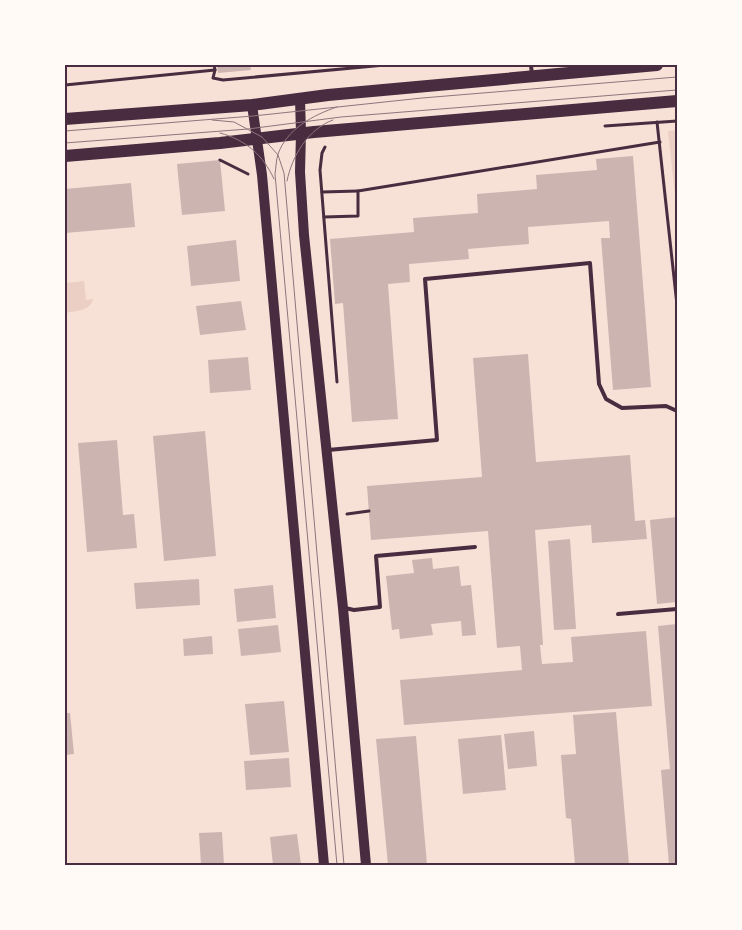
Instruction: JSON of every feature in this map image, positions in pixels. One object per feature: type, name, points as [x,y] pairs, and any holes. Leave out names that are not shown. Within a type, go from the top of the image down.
[{"type":"main road","points":[[65,119],[252,105],[531,70],[657,65]]},
{"type":"main road","points":[[300,99],[300,172],[304,235],[343,608],[366,865]]},
{"type":"main road","points":[[65,156],[301,133],[677,101]]},
{"type":"main road","points":[[252,105],[264,194],[324,865]]},
{"type":"lane","points":[[326,450],[436,440],[425,279],[590,263],[599,384],[606,399],[622,408],[666,406],[677,411]]},
{"type":"lane","points":[[343,608],[354,610],[380,607],[376,556],[475,547]]},
{"type":"lane","points":[[618,614],[677,609]]},
{"type":"path","points":[[214,65],[213,78],[223,80],[385,65]]},
{"type":"path","points":[[65,85],[215,70]]},
{"type":"path","points":[[657,122],[677,305]]},
{"type":"path","points":[[322,192],[358,191],[660,142]]},
{"type":"path","points":[[324,217],[358,216],[358,191]]},
{"type":"path","points":[[347,514],[369,511]]},
{"type":"shaded area","points":[[677,130],[677,215],[668,131]]},
{"type":"shaded area","points":[[84,281],[86,300],[93,299],[92,303],[82,310],[65,313],[65,283]]},
{"type":"building","points":[[217,65],[250,65],[251,70],[218,73]]},
{"type":"building","points":[[633,156],[651,387],[613,390],[601,238],[610,238],[609,221],[528,227],[529,244],[468,249],[469,259],[409,264],[410,282],[388,284],[398,419],[352,422],[343,303],[335,304],[330,239],[414,232],[413,218],[478,213],[477,194],[537,189],[536,175],[597,170],[596,159]]},
{"type":"building","points":[[220,160],[225,211],[182,215],[177,164]]},
{"type":"building","points":[[131,183],[135,227],[65,233],[65,189]]},
{"type":"building","points":[[236,240],[240,281],[191,286],[187,246]]},
{"type":"building","points":[[241,301],[246,330],[200,335],[196,306]]},
{"type":"building","points":[[528,354],[536,462],[630,455],[635,521],[645,520],[647,539],[592,543],[591,525],[535,530],[543,645],[540,645],[542,664],[573,662],[571,637],[646,631],[652,706],[404,725],[400,680],[522,670],[520,646],[497,648],[488,531],[371,540],[367,486],[482,477],[473,358]]},
{"type":"building","points":[[248,357],[251,390],[210,393],[208,360]]},
{"type":"building","points":[[205,431],[216,556],[164,561],[153,436]]},
{"type":"building","points":[[117,440],[123,515],[134,514],[137,548],[87,552],[78,443]]},
{"type":"building","points":[[677,517],[677,602],[657,604],[650,520]]},
{"type":"building","points":[[570,539],[576,629],[554,630],[548,541]]},
{"type":"building","points":[[432,558],[433,569],[459,566],[461,586],[471,585],[476,635],[462,636],[461,621],[431,624],[433,635],[400,639],[399,629],[392,630],[386,576],[414,573],[412,560]]},
{"type":"building","points":[[199,579],[200,605],[136,609],[134,583]]},
{"type":"building","points":[[273,585],[276,618],[237,622],[234,589]]},
{"type":"building","points":[[677,624],[677,865],[669,865],[661,770],[670,769],[658,626]]},
{"type":"building","points":[[278,625],[281,652],[241,656],[238,629]]},
{"type":"building","points":[[212,636],[213,654],[184,656],[183,639]]},
{"type":"building","points":[[284,701],[289,752],[250,755],[245,704]]},
{"type":"building","points":[[616,712],[629,865],[575,865],[571,819],[566,818],[561,755],[576,754],[573,715]]},
{"type":"building","points":[[65,713],[70,713],[74,754],[65,755]]},
{"type":"building","points":[[534,731],[537,766],[508,769],[504,734]]},
{"type":"building","points":[[501,735],[506,790],[463,794],[458,739]]},
{"type":"building","points":[[416,736],[427,865],[388,865],[376,739]]},
{"type":"building","points":[[289,758],[291,787],[246,790],[244,761]]},
{"type":"building","points":[[222,832],[224,865],[201,865],[199,833]]},
{"type":"building","points":[[297,834],[301,865],[273,865],[270,837]]},
{"type":"tram line","points":[[65,131],[253,116],[422,98],[677,77]]},
{"type":"tram line","points":[[65,143],[248,129],[341,117],[677,90]]},
{"type":"tram line","points":[[337,107],[319,114],[294,130],[282,145],[278,154],[275,174],[337,865]]},
{"type":"tram line","points":[[212,120],[234,122],[262,137],[278,155],[284,173],[344,865]]},
{"type":"tram line","points":[[287,181],[293,162],[302,144],[316,130],[333,120]]},
{"type":"tram line","points":[[220,133],[246,144],[265,163],[274,179]]}]
